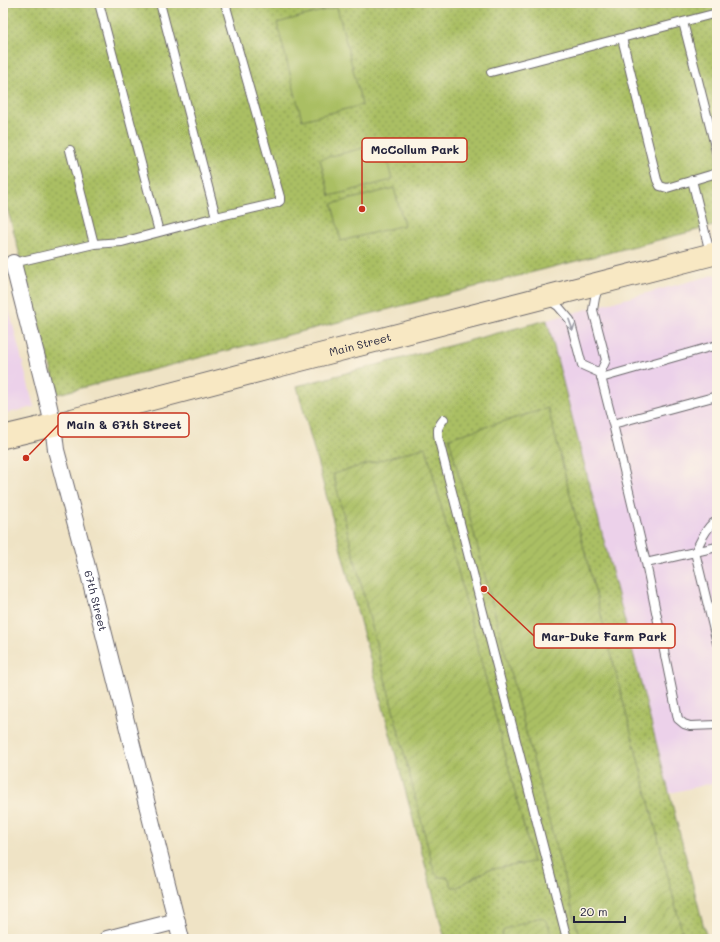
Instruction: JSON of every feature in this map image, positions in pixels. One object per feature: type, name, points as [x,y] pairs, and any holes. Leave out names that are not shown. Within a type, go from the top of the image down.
[{"type":"main road","name":"Main Street","points":[[3,437],[714,254]]},
{"type":"street","name":"67th Street","points":[[13,263],[41,372],[53,425],[56,450],[181,939]]},
{"type":"street","points":[[107,939],[177,921]]},
{"type":"lane","points":[[99,3],[159,232]]},
{"type":"lane","points":[[160,3],[216,217]]},
{"type":"lane","points":[[13,263],[94,244],[122,242],[280,201],[225,3]]},
{"type":"lane","points":[[491,72],[717,13]]},
{"type":"lane","points":[[683,22],[717,154]]},
{"type":"lane","points":[[622,38],[657,180],[660,186],[667,188],[717,173]]},
{"type":"lane","points":[[70,150],[94,244]]},
{"type":"lane","points":[[692,180],[714,254]]},
{"type":"lane","points":[[600,283],[593,310],[606,360],[600,375],[646,563],[678,719],[684,724],[690,726],[717,726]]},
{"type":"lane","points":[[545,297],[558,306],[570,320],[582,365],[600,375],[717,345]]},
{"type":"lane","points":[[613,424],[717,396]]},
{"type":"lane","points":[[444,419],[439,425],[437,431],[439,441],[567,939]]},
{"type":"lane","points":[[717,521],[713,522],[707,529],[695,552],[717,643]]},
{"type":"lane","points":[[646,563],[717,547]]},
{"type":"shaded area","points":[[717,274],[717,782],[670,793],[547,320]]},
{"type":"shaded area","points":[[3,286],[34,407],[3,414]]},
{"type":"green space","points":[[3,3],[717,3],[717,225],[58,394],[3,193]]},
{"type":"green space","points":[[337,7],[362,105],[302,120],[277,23]]},
{"type":"green space","points":[[383,143],[392,180],[330,196],[320,159]]},
{"type":"green space","points":[[394,188],[404,225],[341,241],[332,204]]},
{"type":"green space","points":[[547,320],[707,939],[445,939],[297,386]]},
{"type":"green space","points":[[548,408],[684,939],[580,939],[449,438]]},
{"type":"green space","points":[[426,447],[533,862],[487,870],[458,887],[452,887],[448,877],[440,877],[434,871],[333,474]]},
{"type":"green space","points":[[541,917],[546,921],[552,939],[502,939],[503,931],[508,928]]},
{"type":"place","name":"McCollum Park","points":[[362,209]]},
{"type":"place","name":"Main & 67th Street","points":[[26,458]]},
{"type":"place","name":"Mar-Duke Farm Park","points":[[484,589]]}]
